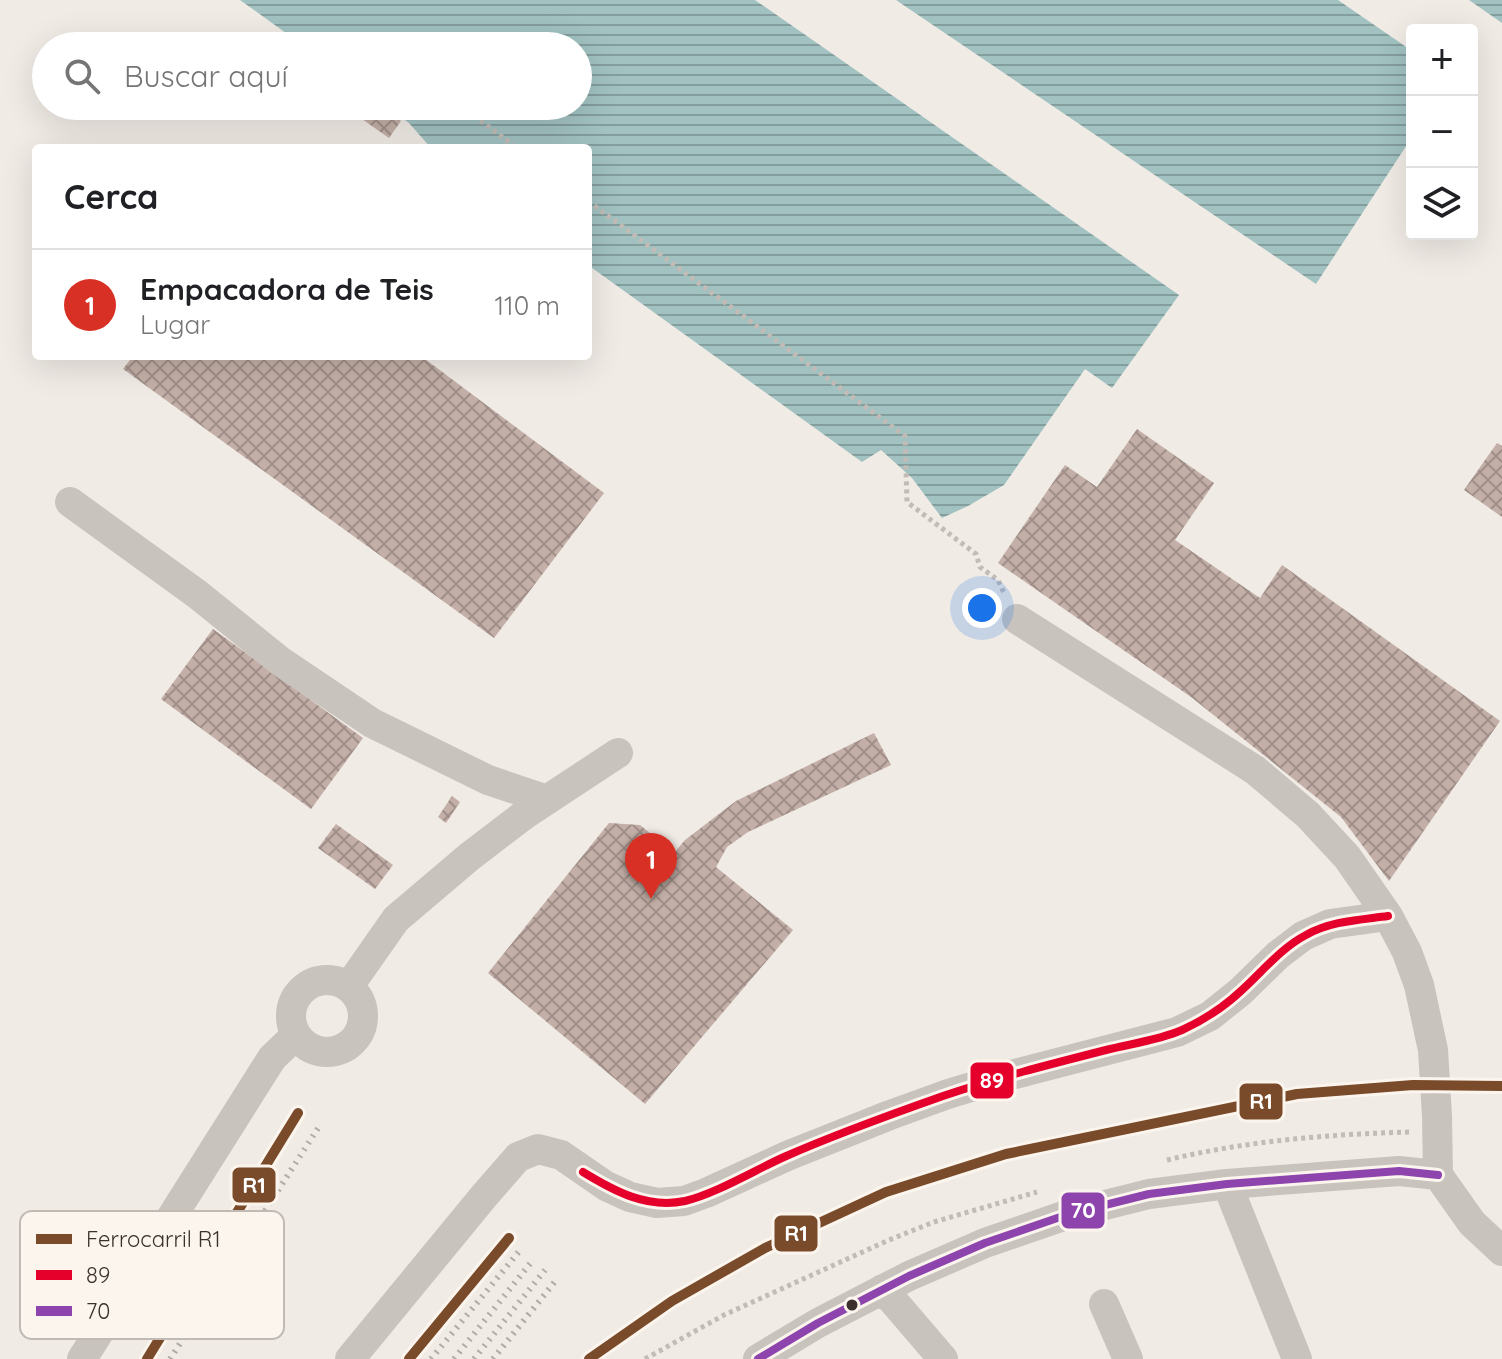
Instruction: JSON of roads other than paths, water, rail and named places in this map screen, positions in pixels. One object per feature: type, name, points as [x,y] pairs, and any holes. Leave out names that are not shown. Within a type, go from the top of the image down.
[{"type":"street","points":[[70,502],[197,594],[280,661],[372,723],[488,780],[547,800]]},
{"type":"street","points":[[1017,619],[1255,770],[1308,815],[1347,857],[1388,916],[1407,952],[1419,985],[1433,1050],[1438,1175],[1472,1223],[1502,1251]]},
{"type":"street","points":[[349,986],[396,919],[469,857],[618,753]]},
{"type":"street","points":[[350,1359],[518,1157],[538,1149],[561,1155],[606,1186],[630,1197],[657,1203],[684,1201],[787,1156],[933,1099],[1011,1075],[1177,1032],[1210,1016],[1303,936],[1330,924],[1388,916]]},
{"type":"street","points":[[324,979],[349,986],[358,995],[364,1020],[353,1043],[329,1052],[316,1051],[305,1045],[291,1023],[291,1011],[302,989],[324,979]]},
{"type":"street","points":[[175,1211],[272,1058],[296,1035]]},
{"type":"street","points":[[758,1359],[883,1289],[985,1243],[1069,1214],[1149,1194],[1227,1184],[1399,1171],[1438,1175]]},
{"type":"street","points":[[1227,1184],[1297,1359]]},
{"type":"street","points":[[883,1289],[943,1359]]},
{"type":"street","points":[[1104,1304],[1128,1359]]},
{"type":"street","points":[[82,1359],[95,1339]]},
{"type":"water","points":[[240,0],[755,0],[1179,295],[1112,388],[1085,369],[1004,485],[942,518],[912,478],[881,450],[862,462],[592,268],[592,144],[427,144],[405,120],[592,120],[592,32],[285,32]]},
{"type":"water","points":[[896,0],[1338,0],[1406,47],[1406,146],[1316,284]]},
{"type":"water","points":[[1469,0],[1502,0],[1502,23]]},
{"type":"railway","points":[[238,1211],[298,1113]]},
{"type":"railway","points":[[265,1211],[320,1125]]},
{"type":"railway","points":[[409,1359],[509,1238]]},
{"type":"railway","points":[[431,1359],[521,1249]]},
{"type":"railway","points":[[454,1359],[533,1260]]},
{"type":"railway","points":[[474,1359],[545,1270]]},
{"type":"railway","points":[[493,1359],[557,1279]]},
{"type":"railway","points":[[147,1359],[159,1339]]},
{"type":"railway","points":[[170,1359],[183,1339]]},
{"type":"rail line","name":"R1","points":[[589,1359],[672,1301],[765,1248],[886,1192],[1006,1154],[1297,1094],[1413,1085],[1502,1086]]},
{"type":"rail line","name":"R1","points":[[238,1211],[298,1113]]},
{"type":"rail line","name":"R1","points":[[409,1359],[509,1238]]},
{"type":"rail line","name":"R1","points":[[147,1359],[159,1339]]},
{"type":"place","name":"Empacadora de Teis","points":[[651,899]]}]
